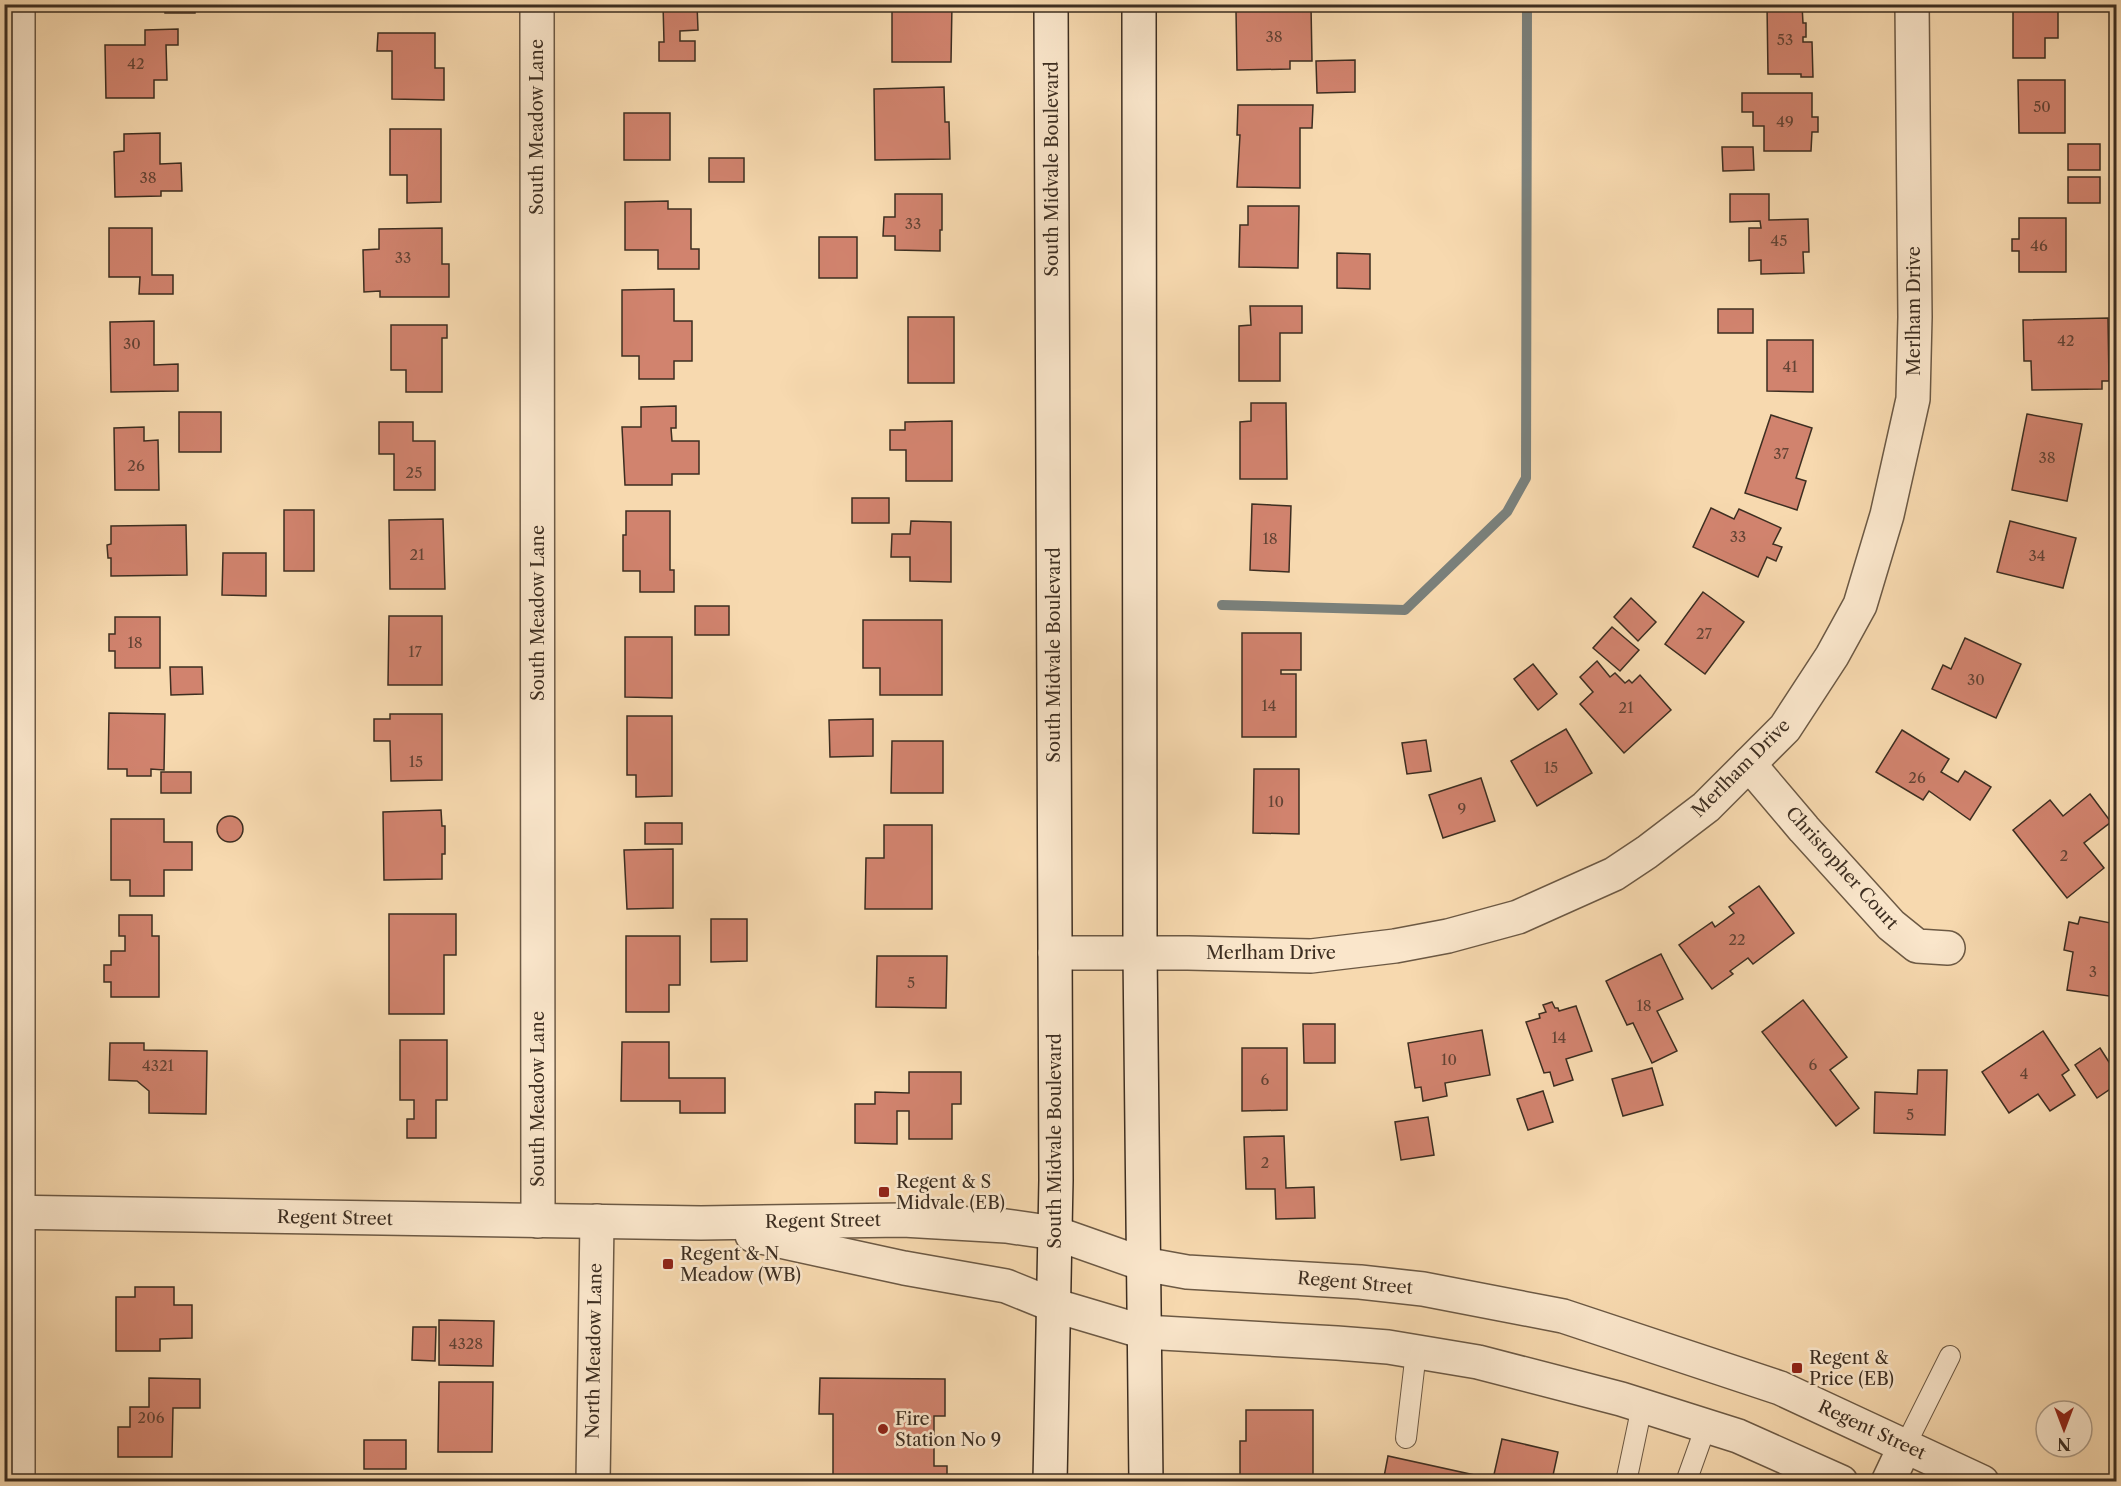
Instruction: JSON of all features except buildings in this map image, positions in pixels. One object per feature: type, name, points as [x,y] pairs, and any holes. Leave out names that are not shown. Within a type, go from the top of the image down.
[{"type":"street","points":[[18,4],[12,1212],[18,1482]]},
{"type":"street","name":"South Meadow Lane","points":[[537,4],[538,1221]]},
{"type":"street","name":"South Midvale Boulevard","points":[[1050,1482],[1055,1233],[1051,4]]},
{"type":"street","points":[[1139,4],[1140,954],[1146,1482]]},
{"type":"street","name":"Merlham Drive","points":[[1055,954],[1311,956],[1395,946],[1448,936],[1518,917],[1614,874],[1647,852],[1706,807],[1785,728],[1832,657],[1860,605],[1887,514],[1913,399],[1915,317],[1912,4]]},
{"type":"street","name":"Christopher Court","points":[[1749,764],[1891,925],[1917,946],[1948,948]]},
{"type":"street","name":"Regent Street","points":[[12,1212],[701,1223],[903,1220],[1006,1226],[1055,1233],[1143,1264],[1187,1272],[1360,1282],[1423,1289],[1563,1316],[1780,1388],[1982,1482]]},
{"type":"street","name":"North Meadow Lane","points":[[593,1482],[597,1221]]},
{"type":"street","name":"Regent Street","points":[[701,1223],[904,1268],[1006,1286],[1053,1305],[1144,1332],[1336,1342],[1478,1362],[1621,1399],[1738,1436],[1841,1482]]},
{"type":"street","points":[[1888,1482],[1905,1446]]},
{"type":"lane","points":[[1406,1438],[1416,1352]]},
{"type":"lane","points":[[1905,1446],[1950,1356]]},
{"type":"lane","points":[[1626,1482],[1642,1406]]},
{"type":"lane","points":[[1686,1482],[1706,1426]]},
{"type":"waterway","points":[[1222,605],[1405,610],[1507,512],[1526,478],[1527,4]]},
{"type":"place","name":"Regent & S Midvale (EB)","points":[[884,1192]]},
{"type":"place","name":"Regent & N Meadow (WB)","points":[[668,1264]]},
{"type":"place","name":"Regent & Price (EB)","points":[[1797,1368]]},
{"type":"place","name":"Fire Station No 9","points":[[883,1429]]}]
